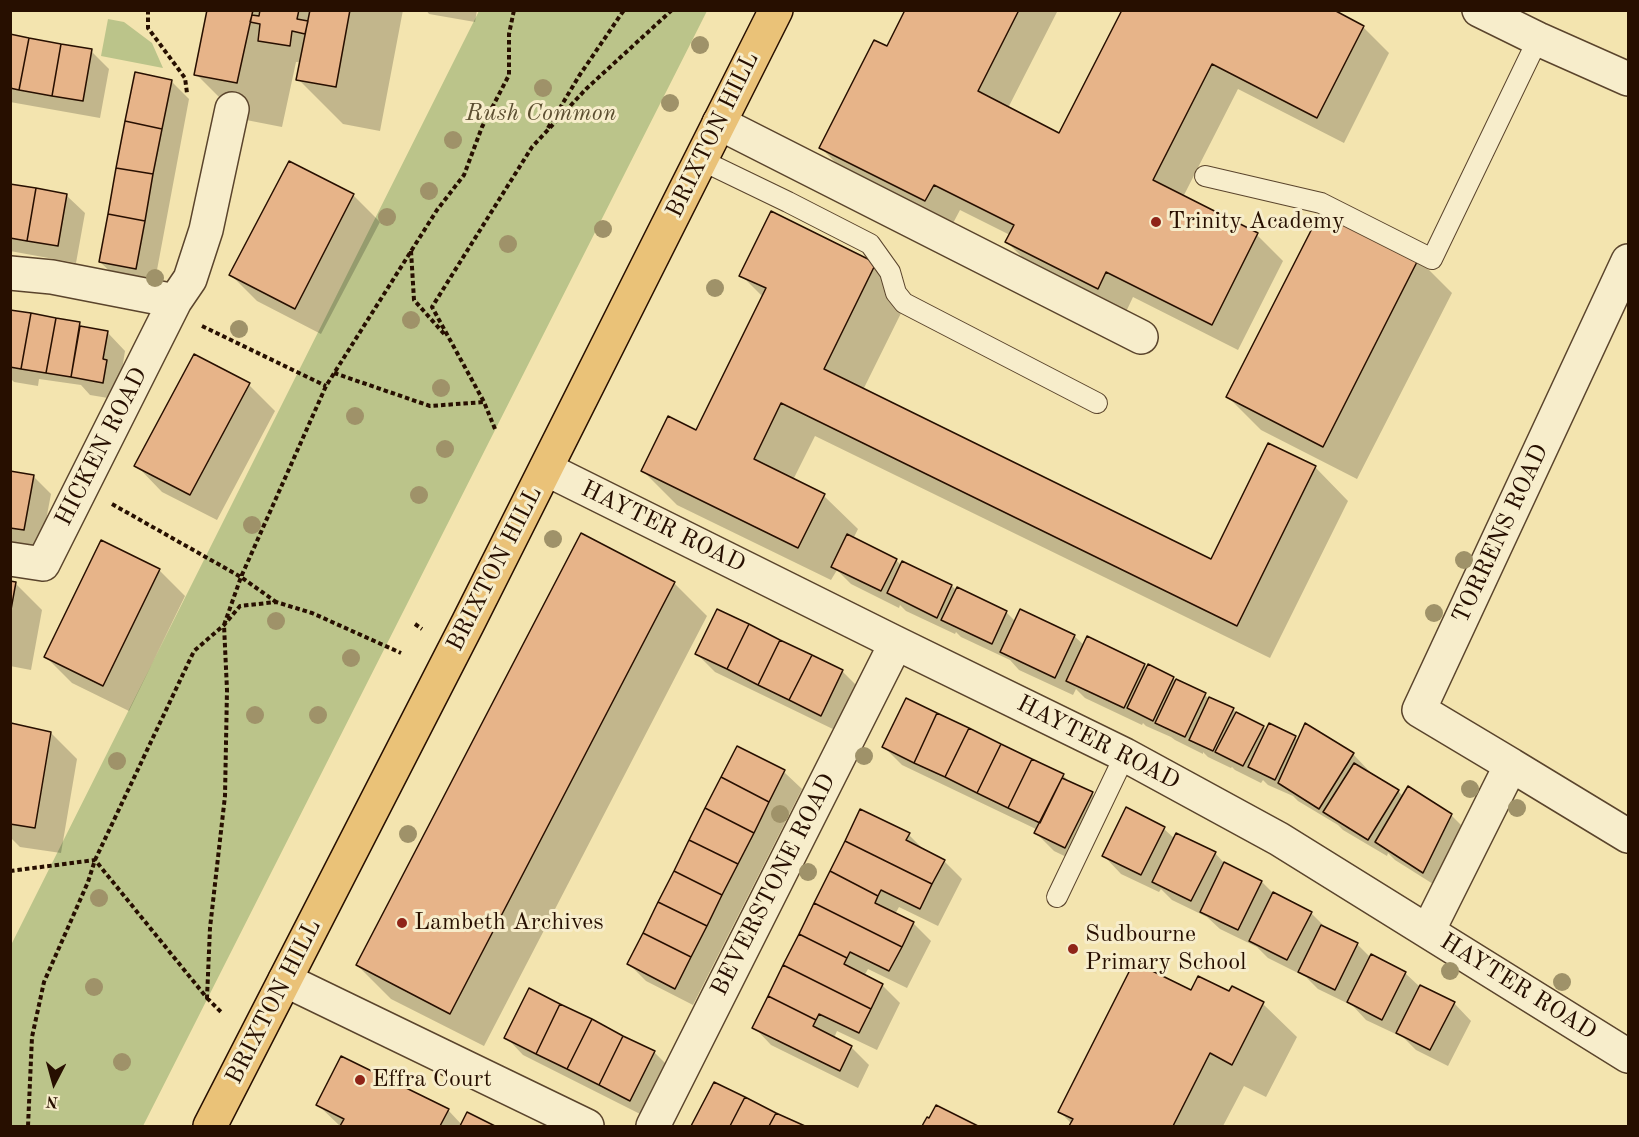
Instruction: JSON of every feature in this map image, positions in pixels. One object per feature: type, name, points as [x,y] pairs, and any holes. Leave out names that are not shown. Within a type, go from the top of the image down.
[{"type":"highway","name":"BRIXTON HILL","points":[[210,1126],[546,469],[776,10]]},
{"type":"street","points":[[1479,10],[1629,79]]},
{"type":"street","name":"HICKEN ROAD","points":[[10,559],[43,564],[175,301],[190,279],[206,230],[232,109]]},
{"type":"street","points":[[719,123],[1141,337]]},
{"type":"street","name":"TORRENS ROAD","points":[[1511,765],[1419,710],[1629,261]]},
{"type":"street","points":[[10,273],[52,277],[175,301]]},
{"type":"street","name":"HAYTER ROAD","points":[[546,469],[1125,755],[1279,839],[1629,1056]]},
{"type":"street","name":"BEVERSTONE ROAD","points":[[653,1126],[896,643]]},
{"type":"street","points":[[1428,931],[1511,765],[1629,836]]},
{"type":"street","points":[[285,980],[587,1126]]},
{"type":"lane","points":[[1205,176],[1321,203],[1432,259],[1538,39]]},
{"type":"lane","points":[[701,160],[870,244],[890,272],[896,293],[904,303],[1097,404]]},
{"type":"lane","points":[[1057,897],[1125,755]]},
{"type":"path","points":[[148,10],[148,28],[185,78],[187,93]]},
{"type":"path","points":[[207,998],[210,928],[225,796],[227,690],[224,626],[241,577],[326,386],[437,210],[464,175],[482,127],[509,75],[509,34],[514,10]]},
{"type":"path","points":[[544,135],[579,76],[624,10]]},
{"type":"path","points":[[495,429],[484,402],[432,307],[532,147],[586,89],[672,10]]},
{"type":"path","points":[[411,250],[414,300],[451,342]]},
{"type":"path","points":[[175,301],[193,322],[326,386]]},
{"type":"path","points":[[334,373],[430,406],[484,402]]},
{"type":"path","points":[[81,486],[241,577],[276,602],[312,613],[401,653]]},
{"type":"path","points":[[28,1126],[32,1037],[44,982],[88,882],[95,860],[194,651],[224,626],[240,606],[276,602]]},
{"type":"path","points":[[415,624],[422,629]]},
{"type":"path","points":[[10,871],[95,860]]},
{"type":"path","points":[[95,860],[220,1012]]},
{"type":"green space","name":"Rush Common","points":[[479,11],[707,11],[143,1126],[11,1126],[11,945]]},
{"type":"green space","points":[[108,19],[124,22],[152,43],[163,68],[101,56]]},
{"type":"building","points":[[207,10],[253,10],[237,83],[194,75]]},
{"type":"building","points":[[260,10],[299,10],[297,19],[308,21],[305,34],[292,31],[290,46],[258,41],[260,24],[250,22],[252,15],[259,16]]},
{"type":"building","points":[[310,10],[350,10],[336,87],[296,80]]},
{"type":"building","points":[[905,10],[1019,10],[978,91],[1059,133],[1122,10],[1334,10],[1364,26],[1317,118],[1212,64],[1153,180],[1258,233],[1212,325],[1106,272],[1098,289],[1005,242],[1014,225],[934,185],[925,201],[819,148],[874,40],[887,46]]},
{"type":"building","points":[[10,34],[29,38],[19,90],[10,88]]},
{"type":"building","points":[[29,38],[61,44],[52,96],[19,90]]},
{"type":"building","points":[[61,44],[92,49],[83,101],[52,96]]},
{"type":"building","points":[[135,72],[172,80],[162,129],[125,121]]},
{"type":"building","points":[[125,121],[162,129],[153,174],[116,168]]},
{"type":"building","points":[[289,161],[354,194],[295,309],[229,275]]},
{"type":"building","points":[[116,168],[153,174],[145,221],[108,214]]},
{"type":"building","points":[[10,184],[36,188],[27,241],[10,238]]},
{"type":"building","points":[[36,188],[67,194],[58,246],[27,241]]},
{"type":"building","points":[[1322,209],[1419,258],[1323,447],[1226,397]]},
{"type":"building","points":[[771,211],[876,263],[824,369],[1211,559],[1268,443],[1316,466],[1237,626],[781,403],[754,459],[825,494],[798,548],[641,471],[668,416],[696,430],[766,288],[739,276]]},
{"type":"building","points":[[108,214],[145,221],[136,269],[99,262]]},
{"type":"building","points":[[10,310],[31,313],[21,369],[10,367]]},
{"type":"building","points":[[31,313],[56,318],[46,373],[21,369]]},
{"type":"building","points":[[56,318],[80,322],[71,377],[46,373]]},
{"type":"building","points":[[80,326],[108,331],[103,359],[107,360],[103,383],[71,377]]},
{"type":"building","points":[[194,354],[250,383],[190,495],[134,466]]},
{"type":"building","points":[[10,471],[34,475],[24,530],[10,528]]},
{"type":"building","points":[[581,533],[675,582],[450,1014],[356,965]]},
{"type":"building","points":[[847,534],[897,559],[881,591],[831,567]]},
{"type":"building","points":[[101,540],[160,569],[103,686],[44,657]]},
{"type":"building","points":[[902,561],[952,585],[937,618],[887,593]]},
{"type":"building","points":[[10,581],[16,582],[10,615]]},
{"type":"building","points":[[957,587],[1007,611],[992,644],[941,620]]},
{"type":"building","points":[[717,609],[749,624],[727,669],[695,654]]},
{"type":"building","points":[[1020,609],[1075,635],[1055,678],[1000,652]]},
{"type":"building","points":[[749,624],[780,640],[758,685],[727,669]]},
{"type":"building","points":[[1087,636],[1145,664],[1124,708],[1066,681]]},
{"type":"building","points":[[780,640],[812,655],[789,700],[758,685]]},
{"type":"building","points":[[812,655],[843,670],[821,716],[789,700]]},
{"type":"building","points":[[1148,664],[1174,677],[1153,721],[1127,708]]},
{"type":"building","points":[[1176,679],[1206,693],[1185,737],[1155,723]]},
{"type":"building","points":[[1209,697],[1234,708],[1213,751],[1189,740]]},
{"type":"building","points":[[906,698],[937,713],[914,763],[882,747]]},
{"type":"building","points":[[1236,712],[1264,726],[1243,766],[1215,752]]},
{"type":"building","points":[[937,713],[969,728],[945,777],[914,763]]},
{"type":"building","points":[[11,723],[51,732],[35,828],[10,824]]},
{"type":"building","points":[[1269,723],[1296,736],[1275,780],[1248,767]]},
{"type":"building","points":[[1305,723],[1354,753],[1319,809],[1278,783]]},
{"type":"building","points":[[969,728],[1001,744],[977,793],[945,777]]},
{"type":"building","points":[[1001,744],[1032,759],[1008,808],[977,793]]},
{"type":"building","points":[[737,746],[785,770],[769,802],[721,777]]},
{"type":"building","points":[[1032,759],[1064,774],[1040,823],[1008,808]]},
{"type":"building","points":[[1354,763],[1399,790],[1368,840],[1323,812]]},
{"type":"building","points":[[721,777],[769,802],[754,833],[705,808]]},
{"type":"building","points":[[1062,778],[1093,792],[1065,848],[1034,833]]},
{"type":"building","points":[[1408,786],[1452,814],[1423,873],[1375,842]]},
{"type":"building","points":[[1126,807],[1165,827],[1141,875],[1102,856]]},
{"type":"building","points":[[705,808],[754,833],[738,864],[689,840]]},
{"type":"building","points":[[860,809],[910,833],[906,840],[945,860],[932,884],[845,841]]},
{"type":"building","points":[[1176,833],[1216,852],[1191,901],[1152,882]]},
{"type":"building","points":[[689,840],[738,864],[722,895],[674,871]]},
{"type":"building","points":[[845,841],[932,884],[920,909],[881,890],[878,896],[830,871]]},
{"type":"building","points":[[1224,862],[1262,881],[1238,930],[1200,912]]},
{"type":"building","points":[[674,871],[722,895],[707,926],[658,902]]},
{"type":"building","points":[[830,871],[878,896],[875,903],[914,922],[902,947],[814,903]]},
{"type":"building","points":[[1273,892],[1312,912],[1287,960],[1249,941]]},
{"type":"building","points":[[658,902],[707,926],[691,957],[643,933]]},
{"type":"building","points":[[814,903],[902,947],[889,971],[850,952],[847,958],[799,934]]},
{"type":"building","points":[[1321,925],[1358,943],[1335,990],[1298,972]]},
{"type":"building","points":[[643,933],[691,957],[675,989],[627,964]]},
{"type":"building","points":[[799,934],[847,958],[844,964],[883,984],[871,1009],[783,965]]},
{"type":"building","points":[[1371,954],[1406,972],[1382,1020],[1347,1002]]},
{"type":"building","points":[[1134,962],[1191,990],[1198,976],[1229,991],[1232,986],[1264,1002],[1232,1065],[1210,1053],[1173,1126],[1069,1126],[1073,1119],[1058,1112]]},
{"type":"building","points":[[783,965],[871,1009],[859,1033],[819,1014],[816,1020],[768,996]]},
{"type":"building","points":[[1420,985],[1455,1002],[1430,1050],[1396,1033]]},
{"type":"building","points":[[529,988],[560,1004],[536,1054],[504,1038]]},
{"type":"building","points":[[768,996],[816,1020],[813,1026],[852,1046],[840,1071],[752,1028]]},
{"type":"building","points":[[560,1004],[592,1019],[567,1069],[536,1054]]},
{"type":"building","points":[[592,1019],[623,1036],[599,1085],[567,1069]]},
{"type":"building","points":[[623,1036],[655,1051],[630,1101],[599,1085]]},
{"type":"building","name":"Effra Court","points":[[341,1056],[449,1109],[440,1126],[340,1126],[344,1119],[316,1105]]},
{"type":"building","points":[[714,1082],[745,1097],[730,1126],[691,1126]]},
{"type":"building","points":[[745,1097],[776,1113],[769,1126],[730,1126]]},
{"type":"building","points":[[936,1105],[978,1126],[922,1126]]},
{"type":"building","points":[[467,1112],[495,1126],[460,1126]]},
{"type":"building","points":[[776,1113],[805,1126],[769,1126]]},
{"type":"place","name":"Trinity Academy","points":[[1156,222]]},
{"type":"place","name":"Lambeth Archives","points":[[402,923]]},
{"type":"place","name":"Sudbourne Primary School","points":[[1073,949]]},
{"type":"place","name":"Effra Court","points":[[360,1080]]}]
